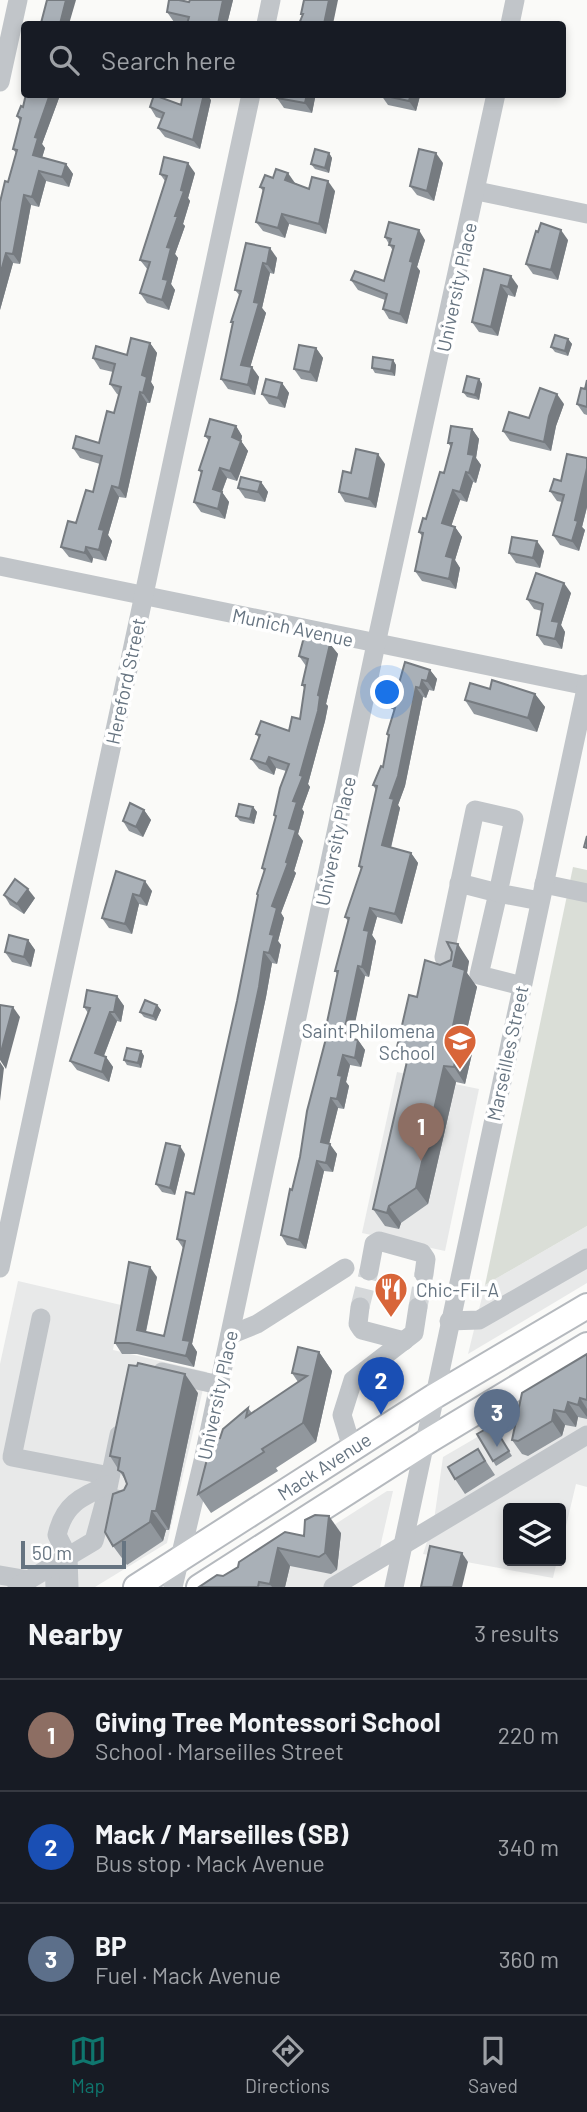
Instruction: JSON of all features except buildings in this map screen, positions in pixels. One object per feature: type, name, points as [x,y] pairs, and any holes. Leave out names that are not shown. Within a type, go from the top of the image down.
[{"type":"main road","name":"Mack Avenue","points":[[136,1587],[433,1396],[587,1306]]},
{"type":"main road","name":"Mack Avenue","points":[[199,1587],[426,1433],[587,1345]]},
{"type":"street","points":[[0,82],[18,0]]},
{"type":"street","points":[[267,21],[271,0]]},
{"type":"street","points":[[511,21],[515,0]]},
{"type":"street","name":"Hereford Street","points":[[0,1268],[250,98]]},
{"type":"street","name":"University Place","points":[[173,1587],[181,1558],[181,1515],[219,1385],[495,98]]},
{"type":"street","points":[[477,191],[587,214]]},
{"type":"street","name":"Munich Avenue","points":[[0,566],[587,685]]},
{"type":"street","name":"Marseilles Street","points":[[394,1587],[587,685]]},
{"type":"street","points":[[466,973],[498,893],[514,819],[475,810],[443,957],[466,973],[522,986]]},
{"type":"street","points":[[459,883],[498,893],[587,893]]},
{"type":"street","points":[[369,1271],[374,1244],[379,1241],[422,1253],[426,1259],[424,1274]]},
{"type":"street","points":[[449,1321],[479,1320],[587,1258]]},
{"type":"street","points":[[230,1335],[257,1324],[345,1268]]},
{"type":"street","points":[[360,1307],[358,1324],[362,1330],[404,1341]]},
{"type":"street","points":[[352,1448],[342,1415],[353,1380],[414,1333],[418,1307]]},
{"type":"street","points":[[41,1318],[12,1457],[108,1486],[128,1501]]},
{"type":"street","points":[[146,1369],[219,1385]]},
{"type":"street","points":[[0,1575],[23,1583],[94,1542],[123,1415]]},
{"type":"street","points":[[333,1587],[587,1435]]},
{"type":"street","points":[[69,1587],[57,1535],[60,1519],[69,1507],[85,1495],[108,1486]]},
{"type":"street","points":[[55,1587],[61,1561]]},
{"type":"shaded area","points":[[573,867],[587,870],[587,1226],[485,1285]]},
{"type":"shaded area","points":[[397,1072],[479,1089],[445,1251],[362,1233]]},
{"type":"shaded area","points":[[587,1226],[587,1283],[468,1354],[485,1285]]},
{"type":"shaded area","points":[[18,1281],[121,1305],[113,1350],[207,1372],[167,1543],[95,1587],[0,1587],[0,1364]]},
{"type":"shaded area","points":[[587,1373],[587,1487],[576,1484],[566,1526],[566,1503],[503,1503],[503,1566],[556,1566],[553,1578],[423,1554],[434,1520],[443,1457]]},
{"type":"shaded area","points":[[387,1491],[393,1491],[375,1569],[344,1587],[237,1587]]},
{"type":"tunnel","points":[[360,1307],[369,1271]]},
{"type":"tunnel","points":[[418,1307],[424,1274]]},
{"type":"place","name":"Saint Philomena School","points":[[460,1071]]},
{"type":"place","name":"Giving Tree Montessori School","points":[[421,1161]]},
{"type":"place","name":"Chic-Fil-A","points":[[391,1319]]},
{"type":"place","name":"Mack / Marseilles (SB)","points":[[381,1415]]},
{"type":"place","name":"BP","points":[[497,1447]]}]
